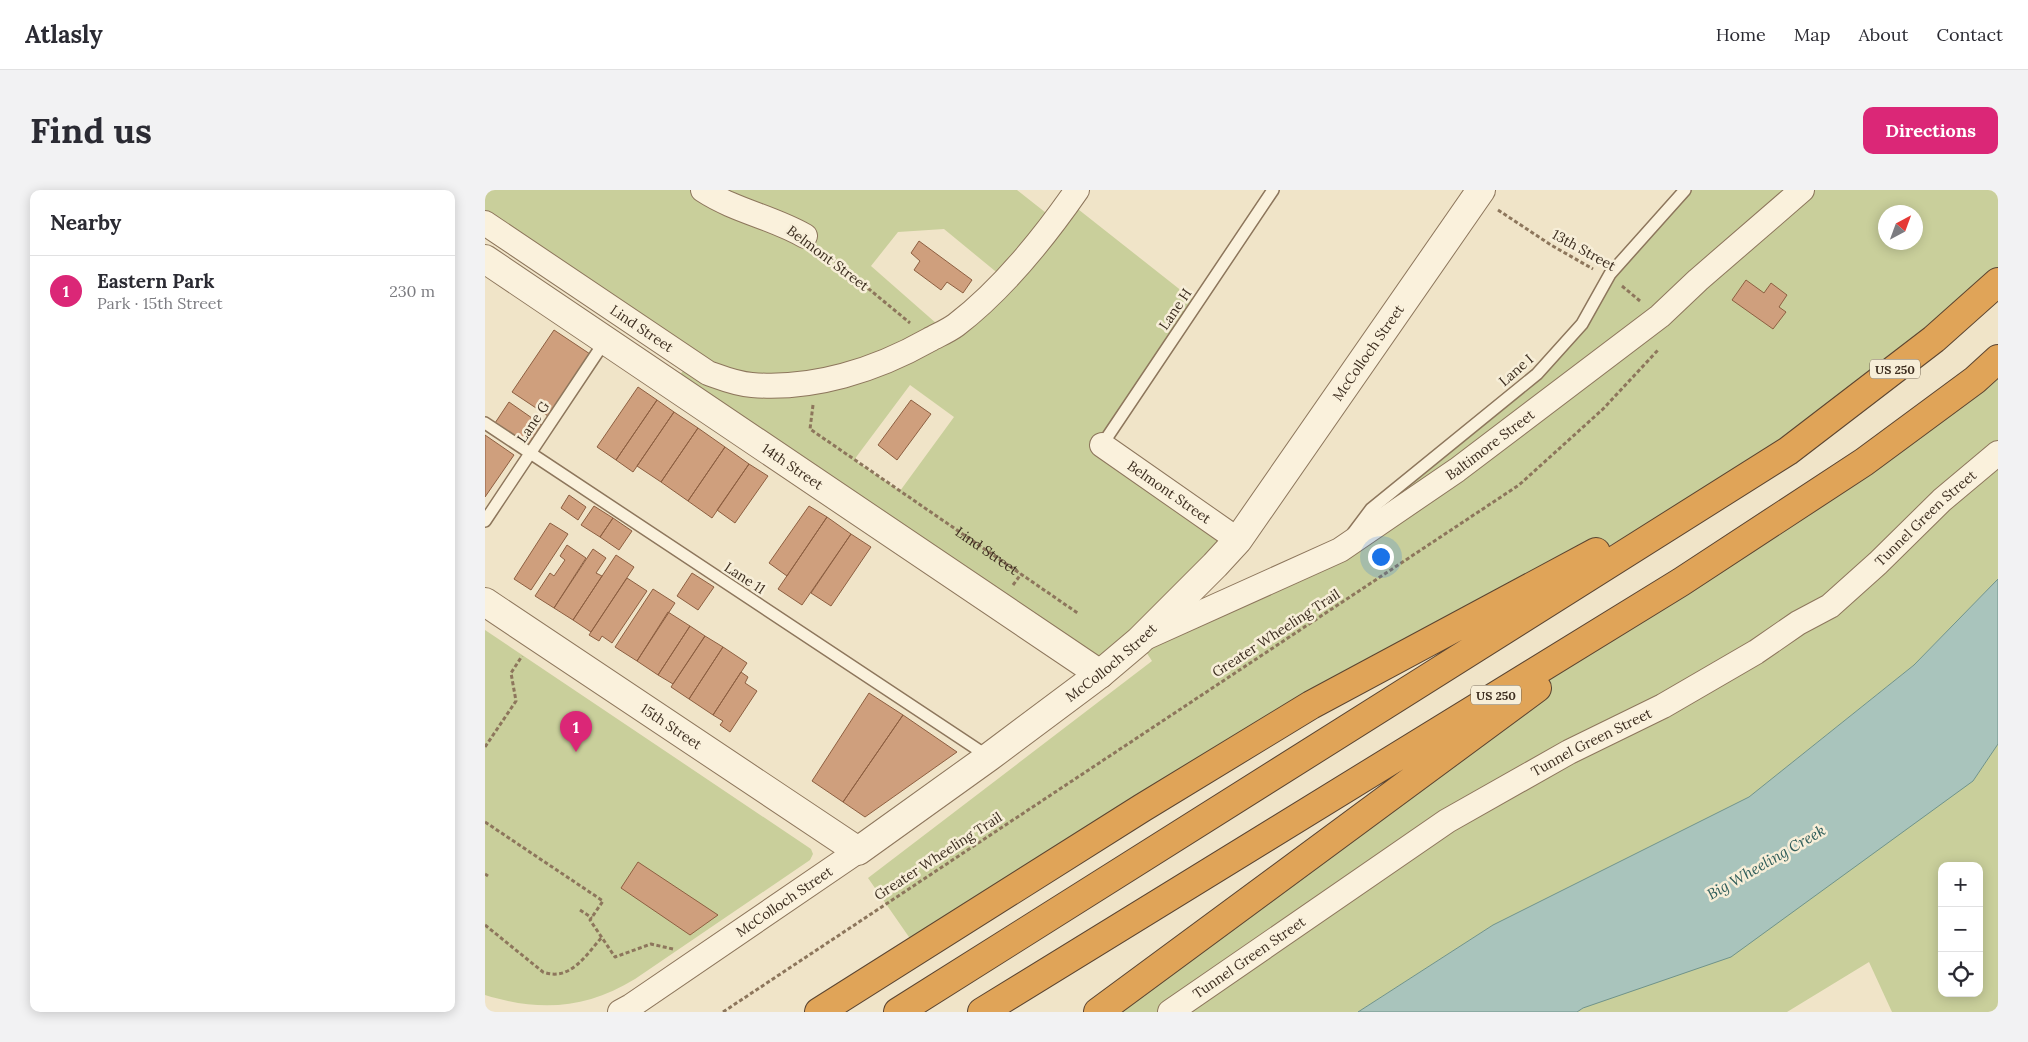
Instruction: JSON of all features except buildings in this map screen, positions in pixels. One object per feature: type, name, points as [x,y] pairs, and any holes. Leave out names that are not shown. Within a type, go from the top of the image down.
[{"type":"highway","name":"US 250","points":[[898,1012],[1788,451],[1934,339],[1998,282]]},
{"type":"highway","name":"US 250","points":[[982,1012],[1681,582],[1864,462],[1975,380],[1998,360]]},
{"type":"highway","points":[[819,1012],[1311,704],[1788,451]]},
{"type":"highway","points":[[1098,1012],[1681,582]]},
{"type":"street","name":"Belmont Street","points":[[703,190],[736,208],[785,224],[805,236]]},
{"type":"street","name":"Lind Street","points":[[485,223],[708,373],[730,381],[751,385],[784,385],[816,382],[853,373],[901,356],[954,326],[1006,280],[1055,221],[1077,190]]},
{"type":"street","name":"Baltimore Street","points":[[1139,641],[1340,550],[1457,470],[1660,316],[1698,280],[1802,190]]},
{"type":"street","name":"McColloch Street","points":[[620,1012],[858,851],[989,758],[1100,674],[1139,641],[1238,540],[1479,193]]},
{"type":"street","name":"14th Street","points":[[485,259],[1100,674]]},
{"type":"street","name":"Belmont Street","points":[[1102,445],[1238,540]]},
{"type":"street","name":"Tunnel Green Street","points":[[1170,1012],[1447,821],[1569,752],[1679,696],[1757,652],[1798,623],[1831,606],[1942,500],[1998,453]]},
{"type":"street","name":"15th Street","points":[[485,602],[858,851]]},
{"type":"lane","name":"Lane H","points":[[1102,445],[1273,190]]},
{"type":"lane","name":"Lane I","points":[[1340,550],[1371,509],[1537,374],[1582,324],[1608,277],[1685,190]]},
{"type":"lane","name":"Lane G","points":[[485,521],[605,341]]},
{"type":"lane","name":"Lane 11","points":[[485,423],[989,758]]},
{"type":"path","name":"13th Street","points":[[1479,193],[1551,245],[1615,281],[1660,316]]},
{"type":"path","name":"Belmont Street","points":[[805,236],[917,330]]},
{"type":"path","name":"Greater Wheeling Trail","points":[[723,1012],[1519,485],[1603,410],[1663,344]]},
{"type":"path","name":"Lind Street","points":[[816,382],[810,429],[1079,614]]},
{"type":"path","points":[[485,747],[516,701],[511,673],[522,655]]},
{"type":"path","points":[[485,822],[603,901],[591,918]]},
{"type":"path","points":[[580,910],[591,918],[590,920],[615,957],[651,944],[678,950]]},
{"type":"path","points":[[485,924],[543,972],[550,974],[559,974],[575,968],[602,938]]},
{"type":"green space","points":[[485,190],[1017,190],[1055,220],[1069,202],[1197,303],[1102,445],[1238,540],[1192,589],[1213,607],[1340,550],[1371,509],[1537,374],[1582,324],[1610,274],[1685,190],[1998,190],[1998,282],[1788,451],[1429,641],[918,950],[868,878],[1152,661],[1139,641],[1100,674],[672,386],[690,361],[485,223]],"holes":[[[944,229],[1006,280],[945,331],[871,266],[898,232]],[[910,385],[954,417],[900,491],[854,460]]]},
{"type":"green space","points":[[1998,358],[1998,579],[1914,665],[1749,797],[1493,925],[1358,1012],[1098,1012],[1681,582]]},
{"type":"green space","points":[[485,630],[811,849],[813,854],[810,860],[635,979],[599,997],[562,1005],[544,1005],[525,1004],[485,995]]},
{"type":"green space","points":[[1998,744],[1998,1012],[1892,1012],[1869,962],[1787,1012],[1577,1012],[1973,781]]},
{"type":"water","name":"Big Wheeling Creek","points":[[1998,579],[1998,744],[1973,781],[1731,957],[1583,1008],[1577,1012],[1358,1012],[1493,925],[1749,797],[1914,665]]},
{"type":"place","name":"Eastern Park","points":[[576,752]]}]
